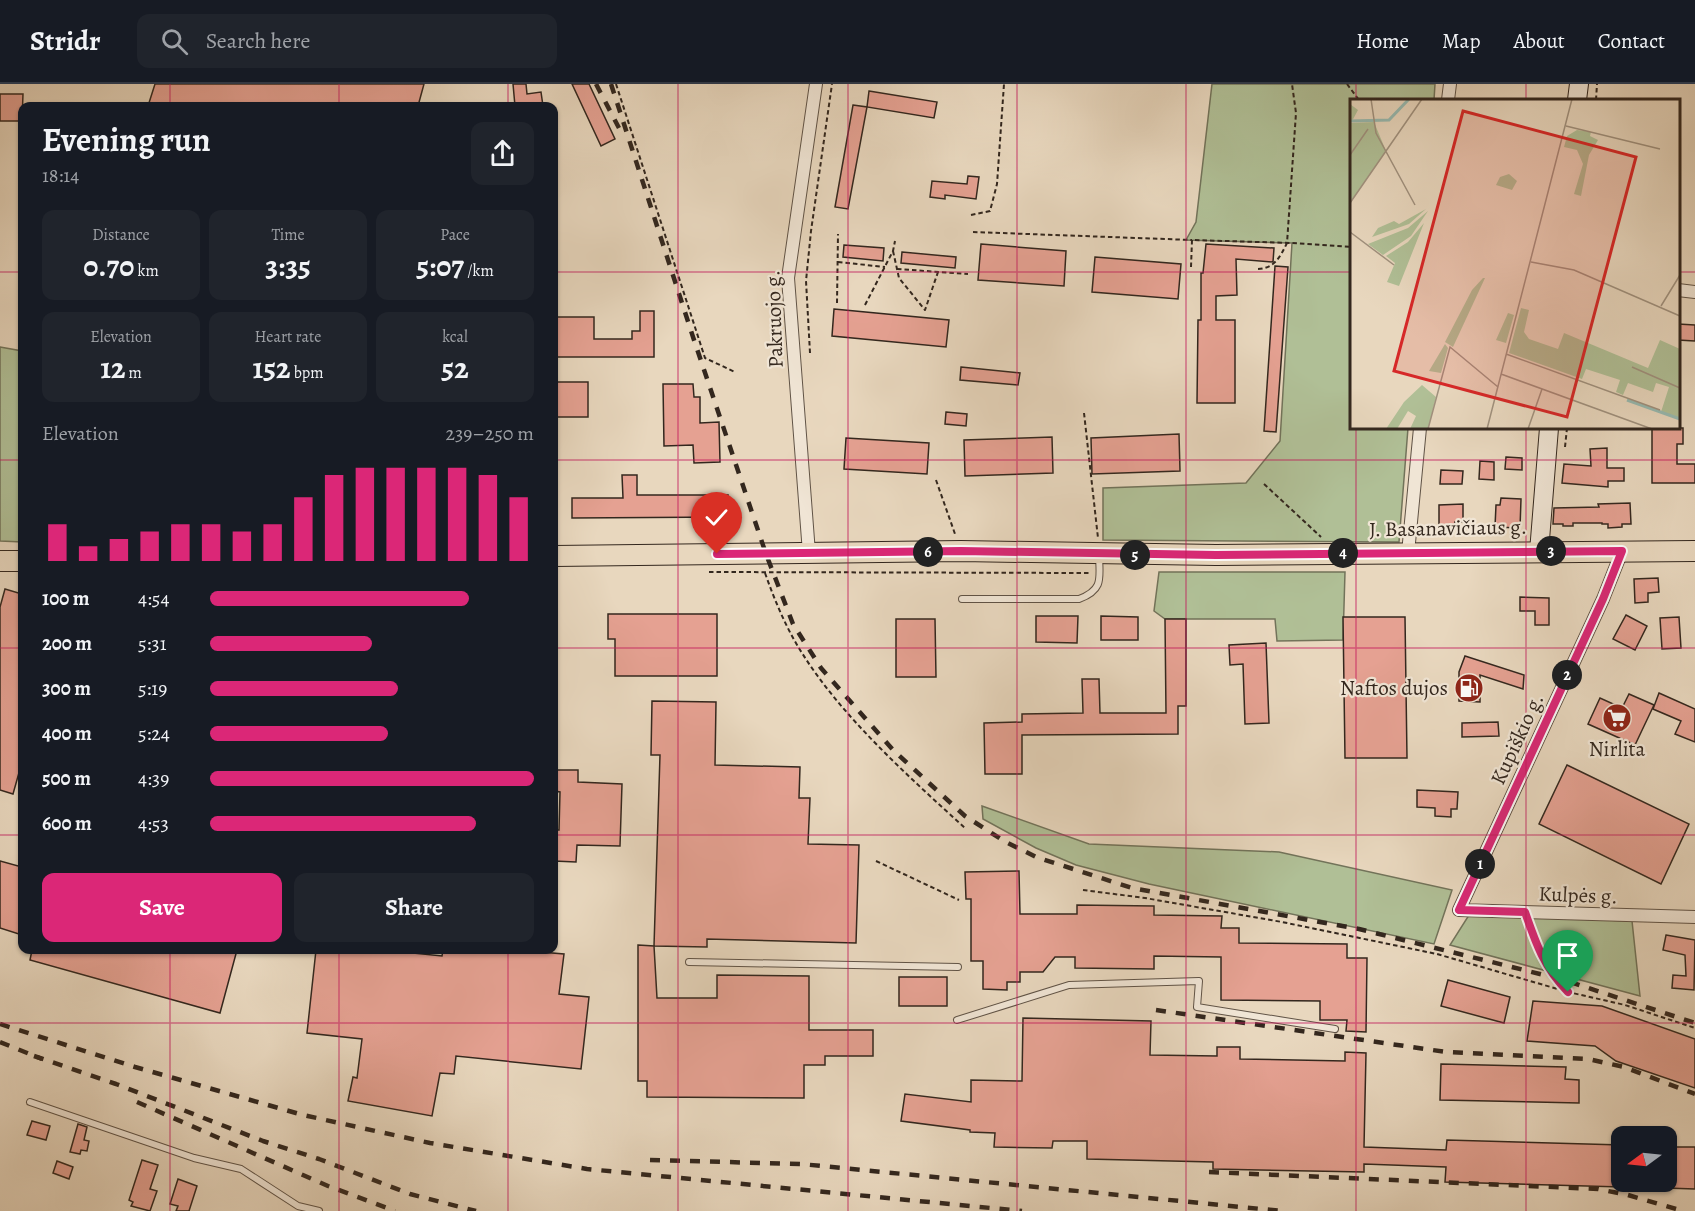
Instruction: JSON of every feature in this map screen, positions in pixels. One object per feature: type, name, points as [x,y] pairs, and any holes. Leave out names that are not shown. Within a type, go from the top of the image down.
[{"type":"main road","points":[[1577,99],[1579,84]]},
{"type":"main road","points":[[1539,552],[1549,429]]},
{"type":"main road","name":"J. Basanavičiaus g.","points":[[558,556],[961,551],[1099,555],[1695,551]]},
{"type":"main road","points":[[0,561],[18,561]]},
{"type":"street","name":"Pakruojo g.","points":[[809,553],[788,278],[816,84]]},
{"type":"street","points":[[1448,99],[1450,84]]},
{"type":"street","points":[[1680,290],[1695,292]]},
{"type":"street","points":[[1408,553],[1420,429]]},
{"type":"street","name":"Kupiškio g.","points":[[1459,910],[1603,599],[1622,551]]},
{"type":"street","name":"Kulpės g.","points":[[1459,910],[1695,917]]},
{"type":"lane","points":[[962,599],[1079,599],[1089,595],[1097,588],[1100,578],[1099,555]]},
{"type":"lane","points":[[689,962],[958,967]]},
{"type":"lane","points":[[957,1020],[1069,986],[1199,981],[1197,1007],[1335,1029]]},
{"type":"lane","points":[[30,1102],[194,1158],[241,1169],[298,1206],[320,1211]]},
{"type":"path","points":[[616,84],[705,358],[735,372]]},
{"type":"path","points":[[810,353],[806,281],[832,84]]},
{"type":"path","points":[[971,215],[990,211],[997,184],[1005,84]]},
{"type":"path","points":[[1258,269],[1267,268],[1279,260],[1287,243],[1296,113],[1292,84]]},
{"type":"path","points":[[1347,84],[1358,99]]},
{"type":"path","points":[[1596,99],[1598,84]]},
{"type":"path","points":[[973,232],[1350,247]]},
{"type":"path","points":[[837,303],[838,234]]},
{"type":"path","points":[[1191,267],[1192,240]]},
{"type":"path","points":[[865,305],[893,251],[895,241]]},
{"type":"path","points":[[893,251],[899,278],[925,310],[938,272]]},
{"type":"path","points":[[838,262],[885,267]]},
{"type":"path","points":[[897,268],[968,274]]},
{"type":"path","points":[[1084,413],[1099,555]]},
{"type":"path","points":[[936,480],[961,551]]},
{"type":"path","points":[[1264,484],[1339,554]]},
{"type":"path","points":[[759,554],[786,624],[802,654],[839,702],[904,771],[965,828]]},
{"type":"path","points":[[876,861],[959,900]]},
{"type":"path","points":[[1083,890],[1145,898],[1282,922],[1437,954],[1568,992],[1625,1005],[1695,1028]]},
{"type":"path","points":[[1525,912],[1540,955],[1554,977],[1568,992]]},
{"type":"green space","points":[[1212,84],[1435,84],[1434,99],[1350,99],[1350,429],[1408,429],[1399,542],[1103,540],[1103,488],[1246,483],[1280,441],[1292,243],[1186,240],[1196,222]]},
{"type":"green space","points":[[0,347],[18,350],[18,542],[0,541]]},
{"type":"green space","points":[[1159,572],[1345,572],[1343,640],[1277,641],[1275,619],[1165,619],[1154,611]]},
{"type":"green space","points":[[982,806],[1089,844],[1279,852],[1452,890],[1434,944],[1149,884],[1076,865],[1036,848],[983,819]]},
{"type":"green space","points":[[1469,915],[1632,921],[1640,996],[1450,945]]},
{"type":"building","points":[[155,84],[424,84],[419,102],[149,102]]},
{"type":"building","points":[[513,84],[526,84],[527,94],[541,92],[542,102],[515,102]]},
{"type":"building","points":[[572,84],[589,84],[615,139],[601,146]]},
{"type":"building","points":[[869,91],[937,102],[934,118],[867,107]]},
{"type":"building","points":[[0,94],[23,94],[23,102],[18,102],[18,121],[0,121]]},
{"type":"building","points":[[853,105],[867,107],[848,209],[835,207]]},
{"type":"building","points":[[968,176],[979,177],[976,199],[945,195],[945,199],[930,197],[932,181],[967,184]]},
{"type":"building","points":[[981,244],[1066,251],[1064,286],[978,280]]},
{"type":"building","points":[[1206,244],[1274,248],[1273,262],[1236,259],[1237,295],[1216,296],[1216,320],[1235,320],[1235,403],[1197,403],[1198,320],[1201,320],[1201,273],[1203,273]]},
{"type":"building","points":[[844,245],[884,248],[883,261],[843,257]]},
{"type":"building","points":[[902,252],[956,257],[955,268],[901,263]]},
{"type":"building","points":[[1095,257],[1181,264],[1178,299],[1092,292]]},
{"type":"building","points":[[1275,266],[1288,267],[1276,432],[1264,431]]},
{"type":"building","points":[[834,309],[949,320],[946,347],[832,336]]},
{"type":"building","points":[[640,311],[654,311],[654,357],[558,357],[558,317],[594,317],[594,339],[632,339],[632,331],[640,331]]},
{"type":"building","points":[[1680,324],[1695,325],[1695,341],[1680,340]]},
{"type":"building","points":[[961,367],[1020,373],[1018,385],[960,380]]},
{"type":"building","points":[[558,382],[588,382],[588,417],[558,417]]},
{"type":"building","points":[[663,384],[693,384],[694,397],[700,397],[700,423],[719,422],[720,462],[694,463],[693,445],[664,446]]},
{"type":"building","points":[[946,412],[967,414],[966,426],[945,424]]},
{"type":"building","points":[[1683,428],[1683,444],[1677,444],[1677,464],[1695,464],[1695,483],[1652,483],[1652,429]]},
{"type":"building","points":[[1179,434],[1180,471],[1092,474],[1091,438]]},
{"type":"building","points":[[1052,437],[1053,473],[965,476],[964,440]]},
{"type":"building","points":[[846,438],[929,443],[927,474],[844,469]]},
{"type":"building","points":[[1607,448],[1607,468],[1624,468],[1624,481],[1608,481],[1608,487],[1562,483],[1564,464],[1591,466],[1590,449]]},
{"type":"building","points":[[1506,457],[1522,458],[1522,470],[1505,469]]},
{"type":"building","points":[[1480,461],[1494,462],[1494,480],[1479,479]]},
{"type":"building","points":[[1441,470],[1463,471],[1462,484],[1440,484]]},
{"type":"building","points":[[622,475],[637,475],[637,495],[728,495],[728,517],[572,518],[572,498],[623,498]]},
{"type":"building","points":[[1501,498],[1521,499],[1520,528],[1495,527],[1496,505],[1500,505]]},
{"type":"building","points":[[1630,503],[1631,524],[1622,524],[1622,527],[1608,528],[1608,524],[1602,523],[1573,523],[1573,526],[1553,524],[1554,508],[1599,507],[1598,504]]},
{"type":"building","points":[[1463,504],[1463,522],[1455,522],[1455,526],[1439,526],[1439,505]]},
{"type":"building","points":[[1658,578],[1659,592],[1648,593],[1648,602],[1635,603],[1634,579]]},
{"type":"building","points":[[5,589],[18,593],[18,776],[13,794],[0,790],[0,607]]},
{"type":"building","points":[[1520,597],[1549,598],[1549,625],[1535,625],[1535,611],[1520,611]]},
{"type":"building","points":[[608,614],[717,614],[717,676],[615,676],[615,639],[608,639]]},
{"type":"building","points":[[1626,615],[1647,626],[1635,650],[1613,639]]},
{"type":"building","points":[[1036,616],[1078,616],[1077,643],[1036,642]]},
{"type":"building","points":[[1101,616],[1138,617],[1138,640],[1101,640]]},
{"type":"building","points":[[1343,617],[1405,617],[1407,758],[1345,758]]},
{"type":"building","points":[[1679,617],[1681,648],[1662,649],[1660,618]]},
{"type":"building","points":[[896,619],[935,619],[936,677],[896,677]]},
{"type":"building","points":[[1165,619],[1186,619],[1186,706],[1178,706],[1178,734],[1022,735],[1022,774],[985,774],[984,723],[1022,722],[1022,714],[1083,713],[1082,679],[1099,679],[1100,713],[1166,713]]},
{"type":"building","points":[[1266,643],[1269,723],[1245,724],[1243,664],[1230,665],[1229,645]]},
{"type":"building","points":[[1465,656],[1524,675],[1523,689],[1480,675],[1480,702],[1459,701],[1459,672]]},
{"type":"building","points":[[1659,693],[1695,709],[1695,742],[1675,734],[1681,721],[1653,709]]},
{"type":"building","name":"Nirlita","points":[[1629,694],[1654,705],[1635,745],[1588,724],[1600,698],[1622,708]]},
{"type":"building","points":[[652,701],[716,702],[715,765],[800,767],[799,798],[810,798],[808,844],[859,845],[856,943],[707,939],[707,947],[654,946],[660,755],[651,755]]},
{"type":"building","points":[[1498,722],[1499,736],[1462,737],[1462,723]]},
{"type":"building","points":[[1567,765],[1689,824],[1661,884],[1539,824]]},
{"type":"building","points":[[558,770],[578,770],[578,782],[622,784],[620,846],[577,845],[576,862],[558,861],[560,792],[558,792]]},
{"type":"building","points":[[1417,790],[1458,792],[1457,809],[1451,809],[1451,817],[1435,816],[1435,808],[1417,807]]},
{"type":"building","points":[[0,861],[18,866],[18,934],[0,928]]},
{"type":"building","points":[[1019,871],[1020,914],[1077,914],[1077,905],[1154,906],[1154,915],[1222,916],[1221,928],[1239,928],[1239,943],[1347,944],[1347,958],[1367,958],[1366,1032],[1346,1031],[1347,1020],[1320,1020],[1320,1001],[1221,1000],[1221,957],[1154,956],[1154,969],[1075,968],[1075,957],[1055,957],[1043,972],[1020,972],[1020,982],[1007,982],[1007,990],[983,989],[983,961],[971,961],[971,899],[966,899],[965,872]]},
{"type":"building","points":[[1666,935],[1695,940],[1694,990],[1672,988],[1673,975],[1686,976],[1685,955],[1663,950]]},
{"type":"building","points":[[638,945],[654,946],[657,998],[717,998],[717,975],[809,976],[809,1030],[873,1030],[873,1056],[825,1056],[825,1065],[804,1065],[804,1098],[647,1097],[647,1081],[638,1081]]},
{"type":"building","points":[[31,954],[236,954],[220,1013],[30,960]]},
{"type":"building","points":[[316,954],[442,956],[442,954],[564,954],[559,994],[589,997],[581,1069],[456,1056],[454,1074],[440,1073],[432,1116],[348,1101],[353,1077],[357,1078],[362,1039],[307,1033]]},
{"type":"building","points":[[899,977],[947,977],[947,1006],[899,1006]]},
{"type":"building","points":[[1448,980],[1510,997],[1504,1023],[1441,1006]]},
{"type":"building","points":[[1533,1001],[1602,1006],[1695,1039],[1695,1088],[1616,1061],[1595,1046],[1527,1041]]},
{"type":"building","points":[[1023,1018],[1151,1021],[1150,1055],[1217,1056],[1217,1047],[1240,1047],[1240,1059],[1345,1061],[1345,1052],[1366,1053],[1364,1147],[1446,1150],[1447,1140],[1611,1145],[1611,1187],[1445,1182],[1446,1167],[1364,1164],[1364,1172],[1213,1169],[1213,1162],[1087,1159],[1087,1141],[1053,1141],[1052,1148],[994,1147],[995,1133],[970,1132],[970,1130],[901,1121],[905,1094],[971,1102],[971,1080],[1022,1081]]},
{"type":"building","points":[[1441,1064],[1566,1067],[1565,1079],[1579,1080],[1579,1103],[1440,1100]]},
{"type":"building","points":[[32,1121],[50,1126],[46,1140],[27,1135]]},
{"type":"building","points":[[78,1124],[87,1127],[84,1140],[89,1141],[87,1151],[81,1150],[80,1154],[70,1152]]},
{"type":"building","points":[[1677,1147],[1695,1147],[1695,1189],[1677,1188]]},
{"type":"building","points":[[142,1160],[158,1165],[150,1189],[157,1191],[150,1211],[131,1206],[133,1202],[129,1200]]},
{"type":"building","points":[[57,1161],[73,1167],[69,1179],[53,1173]]},
{"type":"building","points":[[178,1179],[197,1186],[189,1211],[176,1211],[178,1206],[170,1204]]},
{"type":"railway","points":[[596,84],[619,128]]},
{"type":"railway","points":[[611,84],[766,554],[793,624],[821,668],[893,750],[965,816],[1004,841],[1036,857],[1132,888],[1359,929],[1564,980],[1695,1023]]},
{"type":"railway","points":[[1156,1010],[1446,1052],[1588,1059],[1624,1067],[1695,1094]]},
{"type":"railway","points":[[0,1024],[135,1067],[303,1115],[430,1143],[587,1169],[1022,1211]]},
{"type":"railway","points":[[0,1042],[42,1059]]},
{"type":"railway","points":[[34,1056],[116,1084],[263,1141],[319,1159],[410,1194],[476,1211]]},
{"type":"railway","points":[[137,1102],[328,1186],[395,1211]]},
{"type":"railway","points":[[650,1160],[801,1164],[1282,1211]]},
{"type":"railway","points":[[1209,1172],[1598,1189],[1683,1211]]},
{"type":"place","name":"Naftos dujos","points":[[1469,688]]},
{"type":"place","name":"Nirlita","points":[[1617,718]]},
{"type":"route","points":[[717,554],[961,551],[1099,555],[1216,555],[1622,551],[1603,599],[1459,910],[1525,912],[1540,955],[1554,977],[1568,992]]}]
